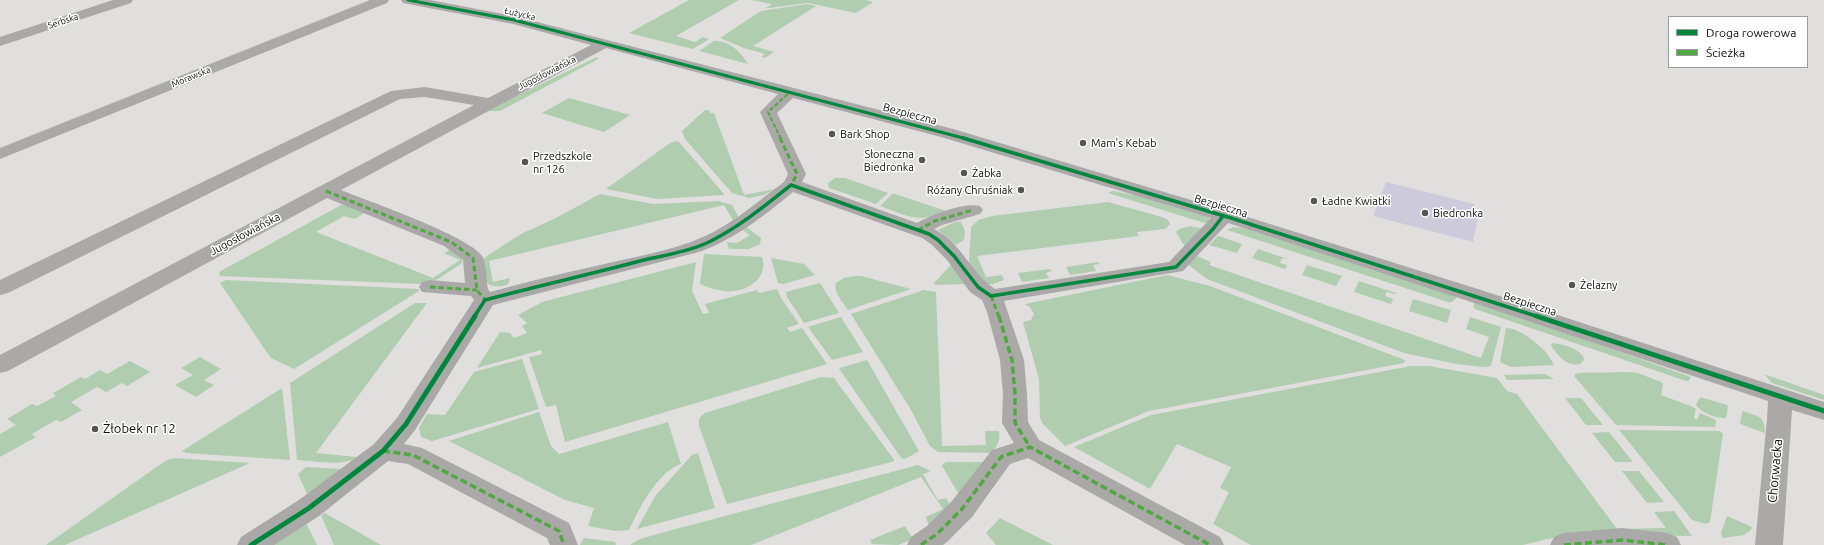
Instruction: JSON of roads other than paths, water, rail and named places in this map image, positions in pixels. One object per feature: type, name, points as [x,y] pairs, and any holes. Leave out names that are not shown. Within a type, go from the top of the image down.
[{"type":"street","name":"Serbska","points":[[0,42],[126,0]]},
{"type":"street","name":"Morawska","points":[[0,154],[382,0]]},
{"type":"street","name":"Łużycka","points":[[408,0],[507,19],[605,44]]},
{"type":"street","name":"Bezpieczna","points":[[605,44],[908,122],[1223,216],[1477,296],[1824,411]]},
{"type":"street","name":"Jugosłowiańska","points":[[0,365],[490,103],[605,44]]},
{"type":"street","points":[[0,288],[397,94],[425,92],[490,103]]},
{"type":"street","points":[[430,288],[481,295],[628,265],[692,248],[711,241],[746,220],[791,185],[797,174],[768,112],[790,92]]},
{"type":"street","points":[[791,185],[929,234],[938,240],[964,268],[978,287],[991,296],[998,312],[1012,360],[1015,394],[1015,423],[1030,447],[1210,545]]},
{"type":"street","points":[[251,545],[309,508],[383,451],[406,424],[481,295],[473,258],[451,242],[326,191]]},
{"type":"street","points":[[918,230],[935,221],[973,210]]},
{"type":"street","points":[[991,296],[1176,267],[1213,229],[1223,216]]},
{"type":"street","name":"Chorwacka","points":[[1769,545],[1780,419],[1780,397]]},
{"type":"street","points":[[921,545],[937,534],[962,509],[1001,457],[1030,447]]},
{"type":"street","points":[[383,451],[412,455],[485,491],[559,531],[564,545]]},
{"type":"street","points":[[1564,545],[1622,540],[1667,545]]},
{"type":"place","name":"Bark Shop","points":[[832,134]]},
{"type":"place","name":"Mam's Kebab","points":[[1083,143]]},
{"type":"place","name":"Słoneczna Biedronka","points":[[922,160]]},
{"type":"place","name":"Przedszkole nr 126","points":[[525,162]]},
{"type":"place","name":"Żabka","points":[[964,173]]},
{"type":"place","name":"Różany Chruśniak","points":[[1021,190]]},
{"type":"place","name":"Ładne Kwiatki","points":[[1314,201]]},
{"type":"place","name":"Biedronka","points":[[1425,213]]},
{"type":"place","name":"Żelazny","points":[[1572,285]]},
{"type":"place","name":"Żłobek nr 12","points":[[95,429]]}]
